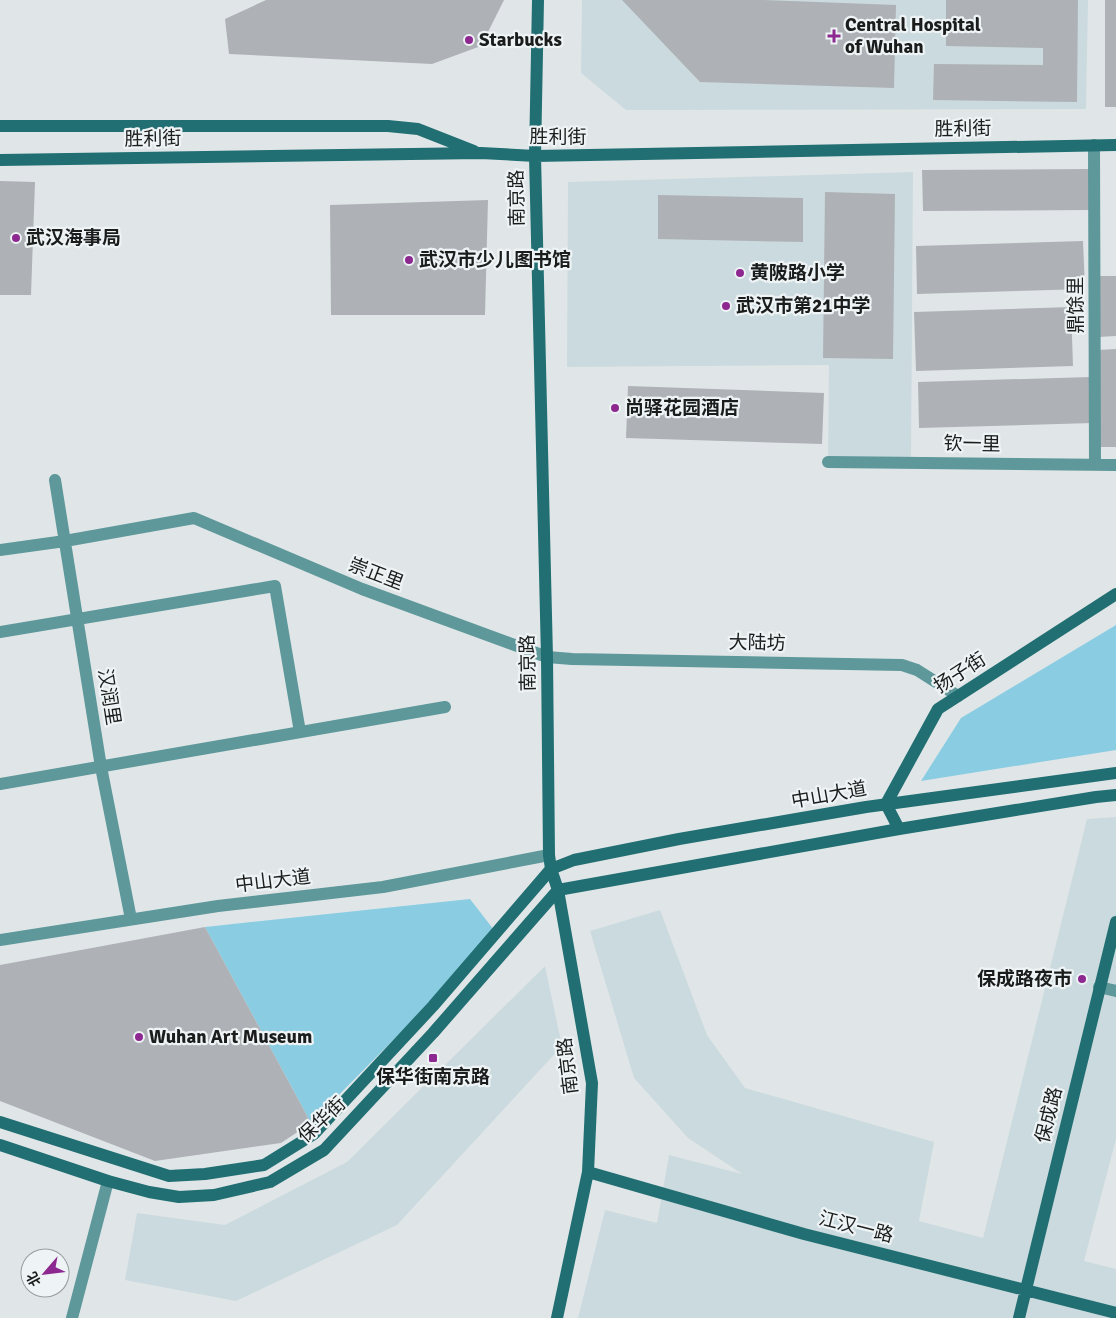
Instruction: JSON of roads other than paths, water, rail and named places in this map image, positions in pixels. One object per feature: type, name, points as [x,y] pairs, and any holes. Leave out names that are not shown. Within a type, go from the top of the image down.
[{"type":"street","name":"南京路","points":[[538,0],[535,156],[547,657],[548,855],[550,869],[558,890],[592,1083],[588,1172],[557,1318]]},
{"type":"street","points":[[0,126],[388,126],[418,129],[481,153]]},
{"type":"street","name":"鼎馀里","points":[[1094,145],[1095,465]]},
{"type":"street","name":"胜利街","points":[[0,160],[481,153],[535,156],[1116,145]]},
{"type":"street","name":"钦一里","points":[[828,462],[1116,465]]},
{"type":"street","name":"汉润里","points":[[55,480],[102,767],[131,918]]},
{"type":"street","name":"崇正里","points":[[65,541],[194,518],[362,589],[547,657]]},
{"type":"street","points":[[0,550],[65,541]]},
{"type":"street","points":[[0,632],[275,586],[300,732]]},
{"type":"street","name":"扬子街","points":[[886,804],[938,709],[1116,594]]},
{"type":"street","name":"大陆坊","points":[[547,657],[902,665],[917,670],[958,696]]},
{"type":"street","points":[[0,784],[445,707]]},
{"type":"street","name":"中山大道","points":[[550,869],[574,860],[680,839],[886,804],[1116,773]]},
{"type":"street","points":[[558,890],[899,829],[1116,795]]},
{"type":"street","points":[[886,804],[899,829]]},
{"type":"street","name":"中山大道","points":[[0,940],[218,906],[383,887],[548,855]]},
{"type":"street","name":"保华街","points":[[0,1122],[169,1176],[205,1174],[264,1165],[314,1134],[434,1006],[550,869]]},
{"type":"street","name":"保华街","points":[[0,1145],[108,1181],[171,1196],[214,1196],[270,1182],[324,1150],[432,1033],[558,890]]},
{"type":"street","name":"保成路","points":[[1019,1318],[1116,922]]},
{"type":"street","points":[[1100,987],[1116,991]]},
{"type":"street","name":"江汉一路","points":[[588,1172],[804,1234],[1116,1313]]},
{"type":"street","points":[[72,1318],[108,1181]]},
{"type":"place","name":"Central Hospital of Wuhan","points":[[834,36]]},
{"type":"place","name":"Starbucks","points":[[469,40]]},
{"type":"place","name":"武汉海事局","points":[[16,238]]},
{"type":"place","name":"武汉市少儿图书馆","points":[[409,260]]},
{"type":"place","name":"黄陂路小学","points":[[740,273]]},
{"type":"place","name":"武汉市第21中学","points":[[726,306]]},
{"type":"place","name":"尚驿花园酒店","points":[[615,408]]},
{"type":"place","name":"保成路夜市","points":[[1082,979]]},
{"type":"place","name":"Wuhan Art Museum","points":[[139,1037]]},
{"type":"place","name":"保华街南京路","points":[[433,1058]]}]
